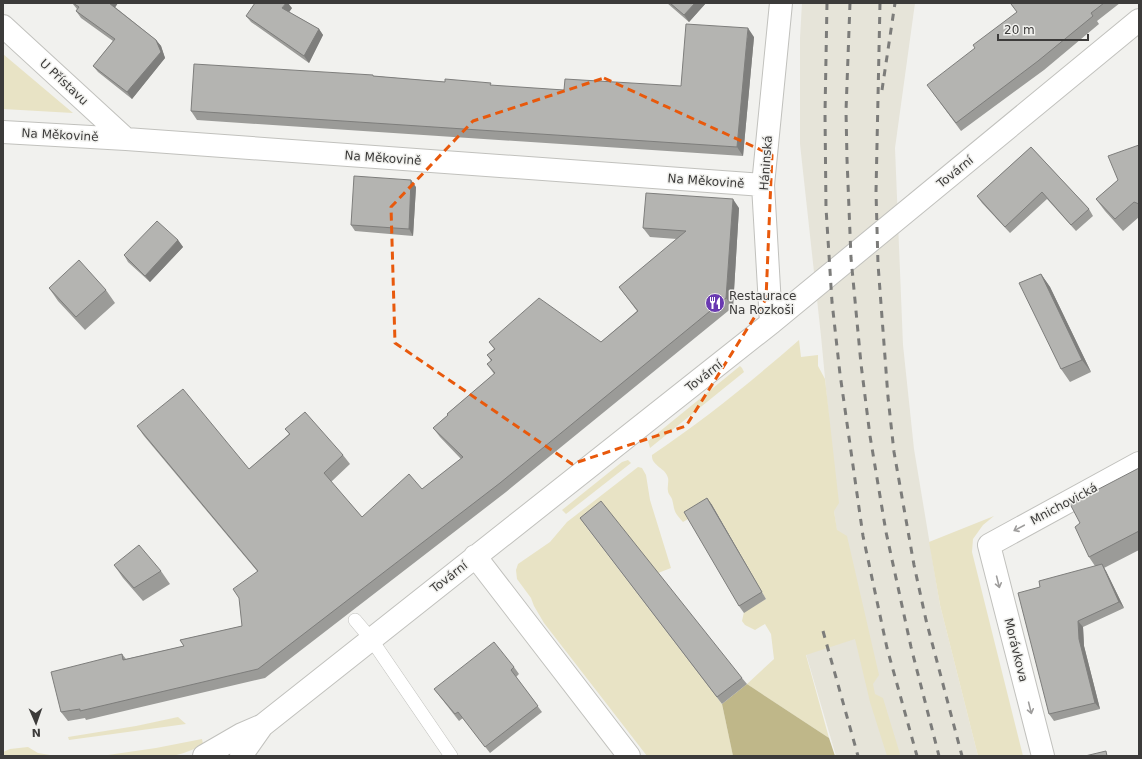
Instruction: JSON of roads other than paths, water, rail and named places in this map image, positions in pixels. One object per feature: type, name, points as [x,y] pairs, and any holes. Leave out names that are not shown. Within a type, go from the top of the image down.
[{"type":"street","name":"Háninská","points":[[771,323],[763,185],[781,3]]},
{"type":"street","name":"U Přístavu","points":[[3,26],[126,139]]},
{"type":"street","name":"Tovární","points":[[204,756],[242,734],[263,725],[371,638],[771,323],[1137,26]]},
{"type":"street","name":"Na Měkovině","points":[[3,132],[126,139],[763,185]]},
{"type":"street","name":"Mnichovická","points":[[989,545],[1139,463]]},
{"type":"street","name":"Morávkova","points":[[989,545],[1043,756]]},
{"type":"street","points":[[476,556],[629,756]]},
{"type":"street","name":"Tovární","points":[[241,756],[263,725]]},
{"type":"lane","points":[[355,620],[371,638],[451,756]]},
{"type":"railway","points":[[827,3],[825,113],[826,208],[832,302],[840,374],[863,536],[887,648],[917,756]]},
{"type":"railway","points":[[850,3],[846,111],[847,159],[851,258],[861,364],[870,436],[886,532],[911,647],[939,756]]},
{"type":"railway","points":[[880,3],[876,192],[878,264],[888,397],[894,452],[914,565],[926,620],[962,756]]},
{"type":"railway","points":[[882,90],[895,3]]},
{"type":"railway","points":[[823,631],[858,756]]},
{"type":"place","name":"Restaurace Na Rozkoši","points":[[715,303]]}]
